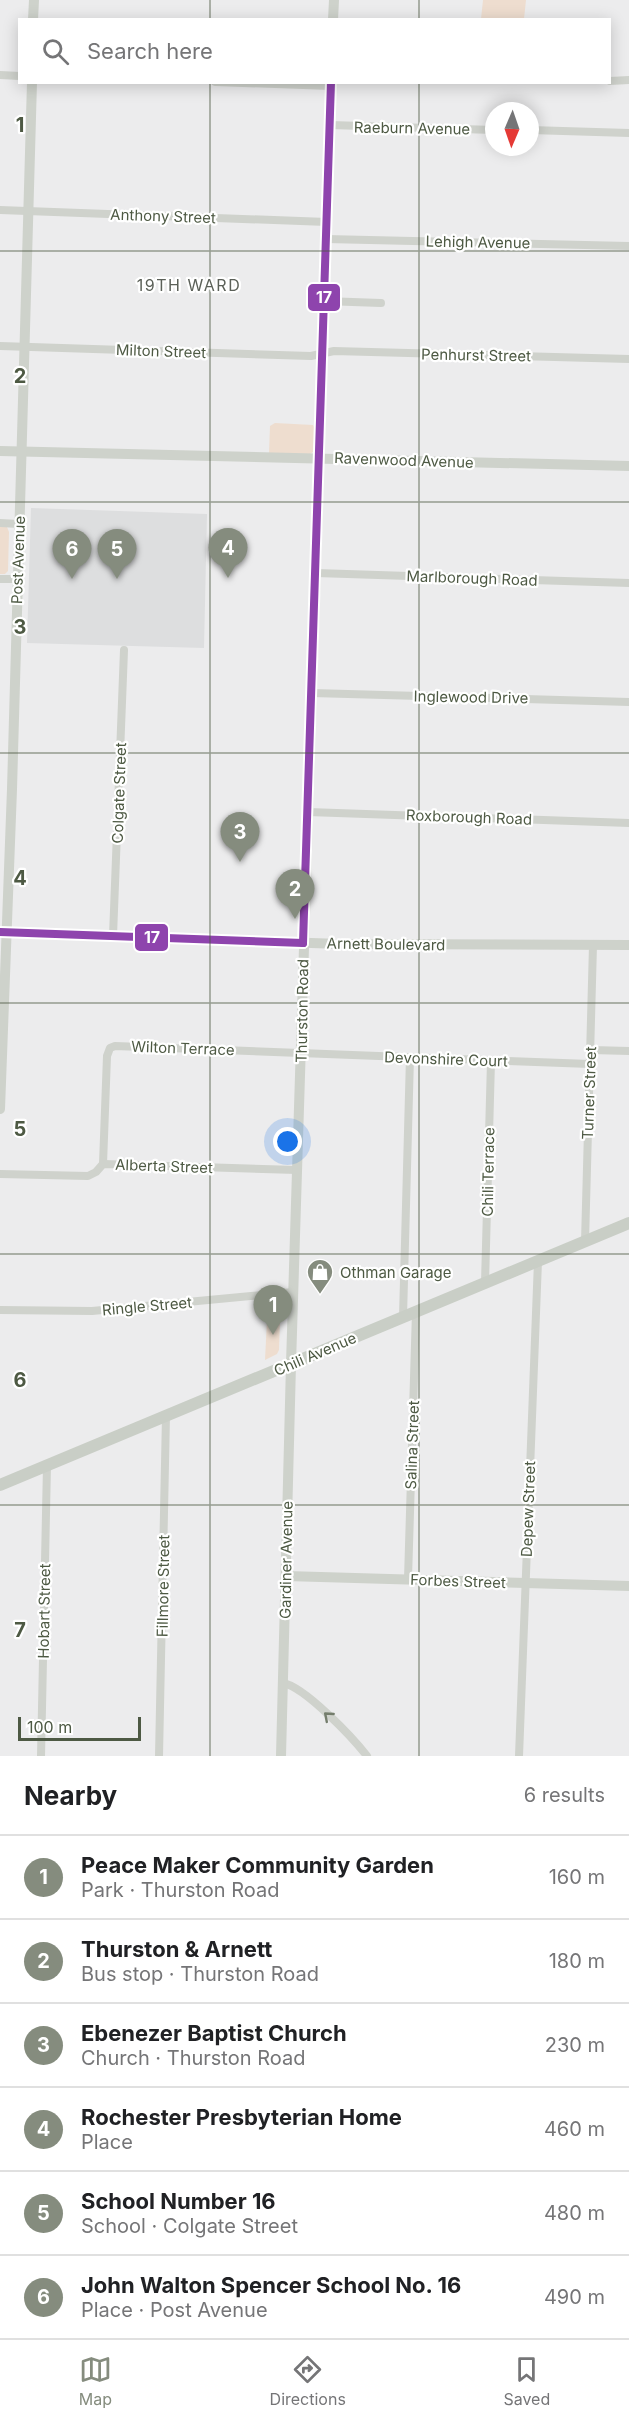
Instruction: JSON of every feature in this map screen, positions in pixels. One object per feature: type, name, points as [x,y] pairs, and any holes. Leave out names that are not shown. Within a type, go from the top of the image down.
[{"type":"main road","name":"Chili Avenue","points":[[0,1485],[629,1223]]},
{"type":"street","points":[[33,18],[34,0]]},
{"type":"street","points":[[333,18],[334,0]]},
{"type":"street","points":[[0,75],[18,76]]},
{"type":"street","points":[[611,81],[629,80]]},
{"type":"street","name":"Post Avenue","points":[[0,1109],[3,932],[18,579],[32,84]]},
{"type":"street","name":"Thurston Road","points":[[291,1364],[331,84]]},
{"type":"street","name":"Raeburn Avenue","points":[[330,126],[485,130]]},
{"type":"street","points":[[539,130],[629,133]]},
{"type":"street","name":"Anthony Street","points":[[0,210],[327,222]]},
{"type":"street","name":"Lehigh Avenue","points":[[326,238],[629,246]]},
{"type":"street","points":[[324,301],[381,303]]},
{"type":"street","name":"Milton Street","points":[[0,346],[311,356],[322,354]]},
{"type":"street","name":"Penhurst Street","points":[[322,354],[334,351],[629,359]]},
{"type":"street","name":"Ravenwood Avenue","points":[[0,451],[629,466]]},
{"type":"street","points":[[0,523],[19,524]]},
{"type":"street","name":"Marlborough Road","points":[[316,573],[629,584]]},
{"type":"street","points":[[0,579],[18,579]]},
{"type":"street","name":"Colgate Street","points":[[113,936],[124,650]]},
{"type":"street","name":"Inglewood Drive","points":[[312,693],[629,702]]},
{"type":"street","name":"Roxborough Road","points":[[308,812],[629,823]]},
{"type":"street","name":"Arnett Boulevard","points":[[3,932],[303,943],[629,945]]},
{"type":"street","name":"Turner Street","points":[[585,1242],[593,945]]},
{"type":"street","name":"Wilton Terrace","points":[[103,1164],[107,1056],[112,1047],[301,1052]]},
{"type":"street","points":[[591,1050],[629,1051]]},
{"type":"street","name":"Devonshire Court","points":[[301,1052],[590,1064]]},
{"type":"street","points":[[403,1317],[410,1057]]},
{"type":"street","name":"Chili Terrace","points":[[485,1283],[491,1061]]},
{"type":"street","name":"Alberta Street","points":[[0,1174],[88,1176],[96,1172],[103,1164],[297,1170]]},
{"type":"street","name":"Depew Street","points":[[519,1756],[538,1261]]},
{"type":"street","name":"Ringle Street","points":[[0,1310],[92,1311],[293,1292]]},
{"type":"street","name":"Salina Street","points":[[408,1579],[416,1311]]},
{"type":"street","name":"Gardiner Avenue","points":[[281,1756],[291,1364]]},
{"type":"street","name":"Fillmore Street","points":[[159,1756],[166,1415]]},
{"type":"street","name":"Hobart Street","points":[[40,1756],[47,1465]]},
{"type":"street","name":"Forbes Street","points":[[286,1576],[629,1586]]},
{"type":"street","points":[[284,1683],[298,1689],[332,1718],[368,1756]]},
{"type":"shaded area","points":[[483,0],[526,0],[524,18],[481,18]]},
{"type":"shaded area","points":[[275,423],[313,425],[315,429],[313,452],[310,454],[269,453],[270,426]]},
{"type":"shaded area","points":[[31,508],[207,514],[204,648],[27,643]]},
{"type":"shaded area","points":[[0,527],[7,527],[9,532],[8,571],[5,574],[0,574]]},
{"type":"shaded area","points":[[267,1320],[280,1320],[279,1350],[277,1354],[265,1360]]},
{"type":"transit line","name":"17","points":[[303,943],[331,84]]},
{"type":"transit line","name":"17","points":[[0,932],[303,943]]},
{"type":"place","name":"Rochester Presbyterian Home","points":[[228,578]]},
{"type":"place","name":"John Walton Spencer School No. 16","points":[[72,579]]},
{"type":"place","name":"School Number 16","points":[[117,579]]},
{"type":"place","name":"Ebenezer Baptist Church","points":[[240,862]]},
{"type":"place","name":"Thurston & Arnett","points":[[295,919]]},
{"type":"place","name":"Othman Garage","points":[[320,1295]]},
{"type":"place","name":"Peace Maker Community Garden","points":[[273,1335]]},
{"type":"district","name":"19TH WARD","points":[[189,285]]}]
